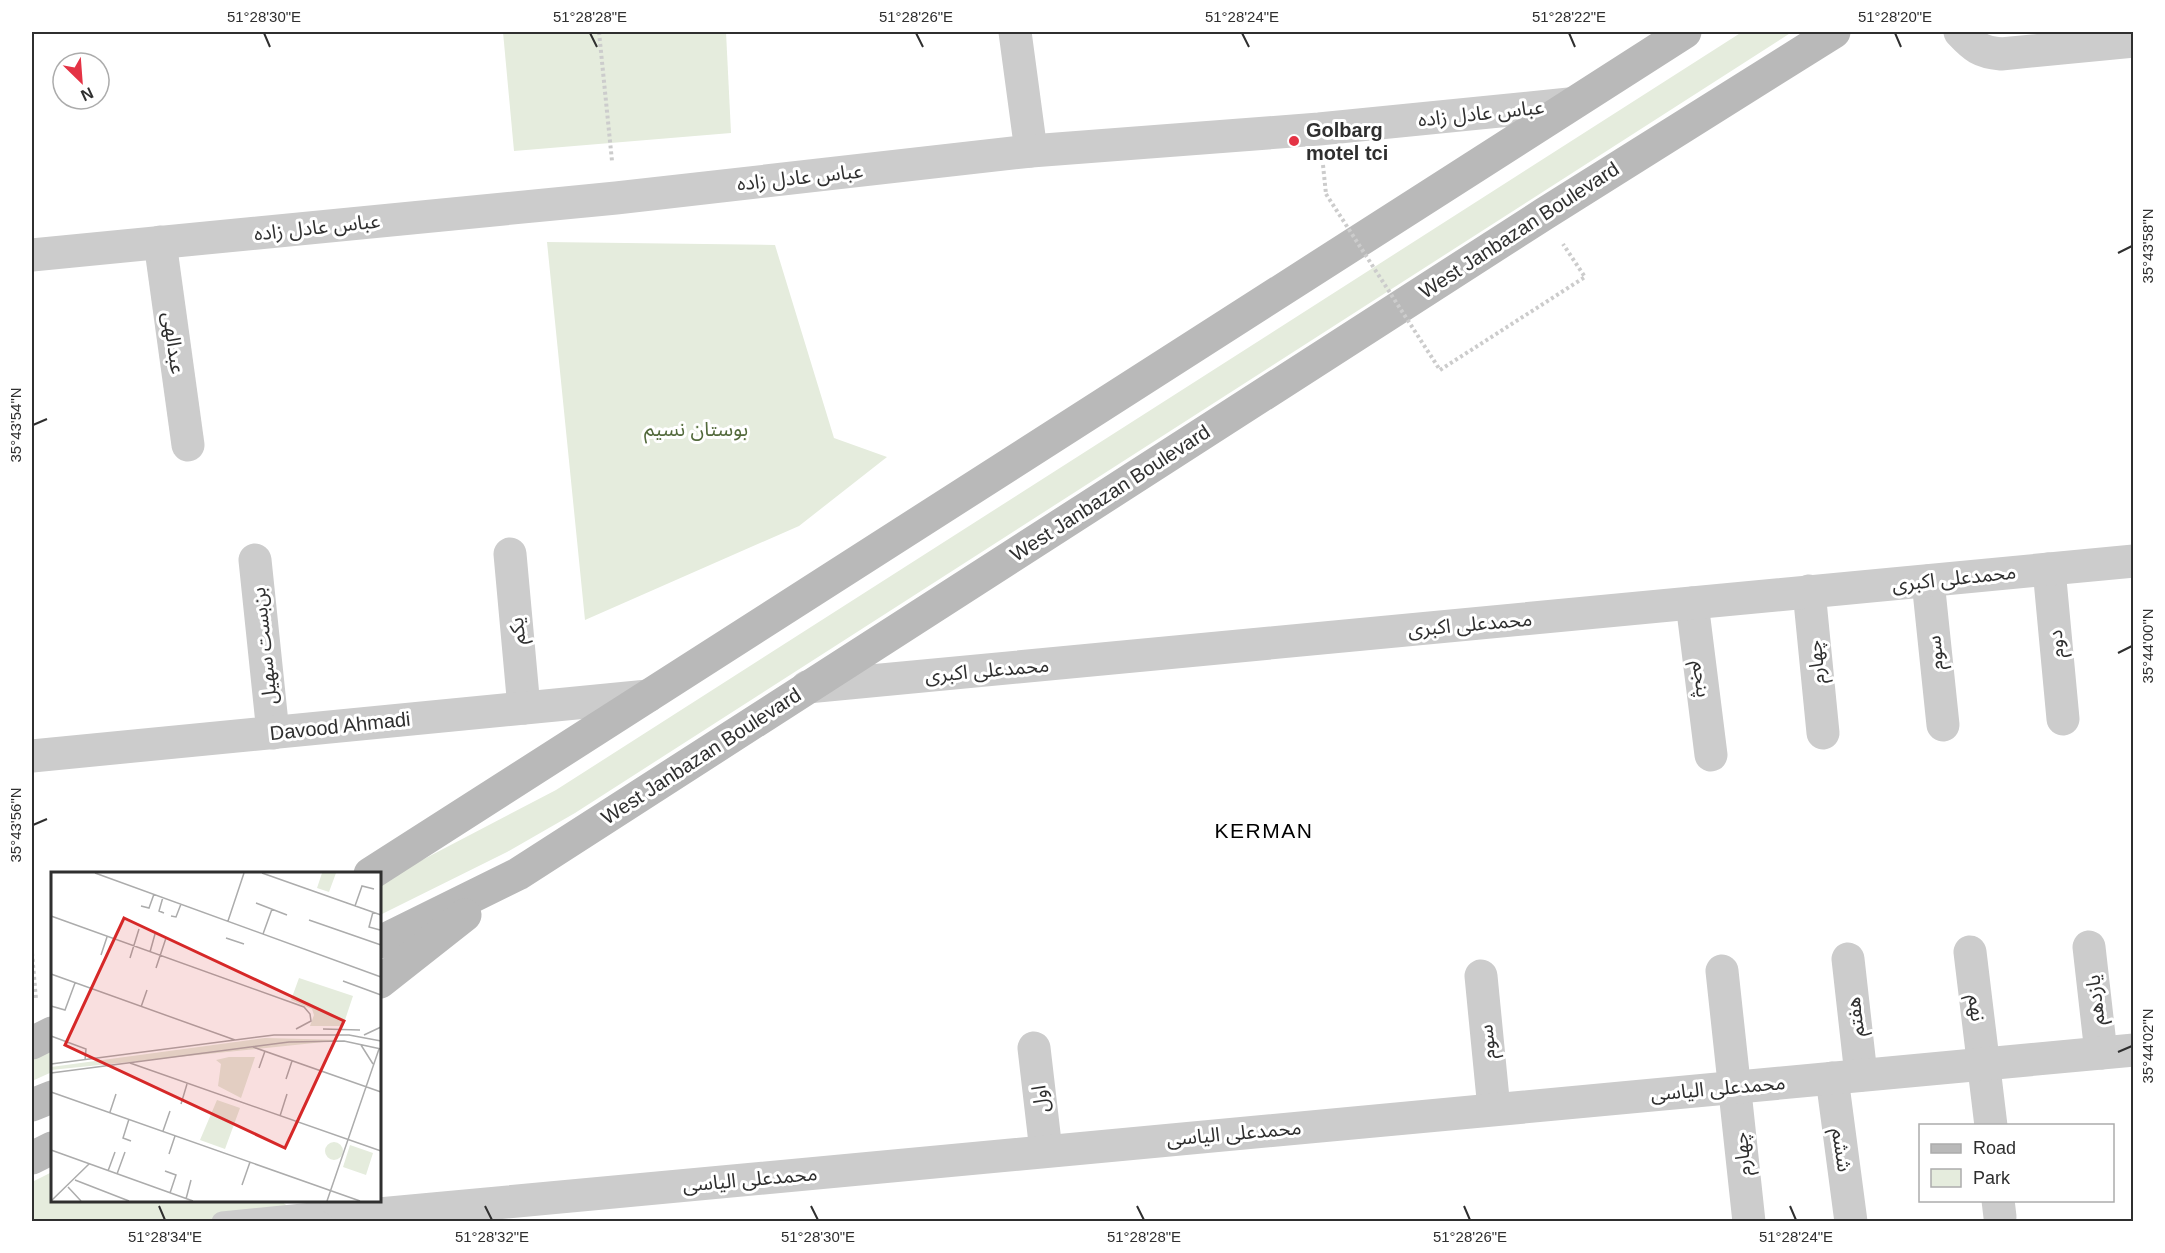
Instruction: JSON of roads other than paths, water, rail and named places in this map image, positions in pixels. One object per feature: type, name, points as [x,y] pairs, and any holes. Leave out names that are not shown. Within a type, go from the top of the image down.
[{"type":"main road","points":[[372,872],[1569,104],[1685,32]]},
{"type":"main road","name":"West Janbazan Boulevard","points":[[381,942],[518,874],[1513,233],[1834,32]]},
{"type":"main road","points":[[381,981],[518,874]]},
{"type":"main road","points":[[32,1105],[51,1097]]},
{"type":"main road","points":[[32,1158],[51,1148]]},
{"type":"street","points":[[1015,32],[1031,151]]},
{"type":"street","points":[[1960,32],[1972,45],[1985,52],[2001,54],[2133,41]]},
{"type":"street","name":"عباس عادل زاده","points":[[32,255],[616,198],[1031,151],[1319,129],[1569,104]]},
{"type":"street","name":"عبدالهی","points":[[160,242],[188,445]]},
{"type":"street","name":"یکم","points":[[510,554],[524,708]]},
{"type":"street","name":"بن‌بست سهیل","points":[[255,560],[273,732]]},
{"type":"street","name":"محمدعلی اکبری","points":[[807,687],[2133,561]]},
{"type":"street","name":"دوم","points":[[2049,568],[2063,719]]},
{"type":"street","name":"سوم","points":[[1928,581],[1943,725]]},
{"type":"street","name":"چهارم","points":[[1809,591],[1823,733]]},
{"type":"street","name":"پنجم","points":[[1692,603],[1711,755]]},
{"type":"street","name":"Davood Ahmadi","points":[[32,756],[648,696]]},
{"type":"street","name":"یازدهم","points":[[2090,946],[2101,1053]]},
{"type":"street","name":"نهم","points":[[1970,952],[1990,1124]]},
{"type":"street","name":"هفتم","points":[[1847,1077],[1848,959]]},
{"type":"street","points":[[1722,971],[1735,1087]]},
{"type":"street","name":"سوم","points":[[1481,975],[1494,1109]]},
{"type":"street","name":"اول","points":[[1034,1048],[1046,1151]]},
{"type":"street","name":"محمدعلی الیاسی","points":[[345,1205],[379,1214],[2133,1050]]},
{"type":"street","name":"ششم","points":[[1847,1077],[1851,1221]]},
{"type":"street","name":"چهارم","points":[[1735,1087],[1749,1221]]},
{"type":"lane","points":[[222,1221],[345,1205]]},
{"type":"place","name":"Golbarg motel tci","points":[[1294,141]]},
{"type":"district","name":"KERMAN","points":[[1264,830]]},
{"type":"park label","name":"بوستان نسیم","points":[[696,429]]}]
